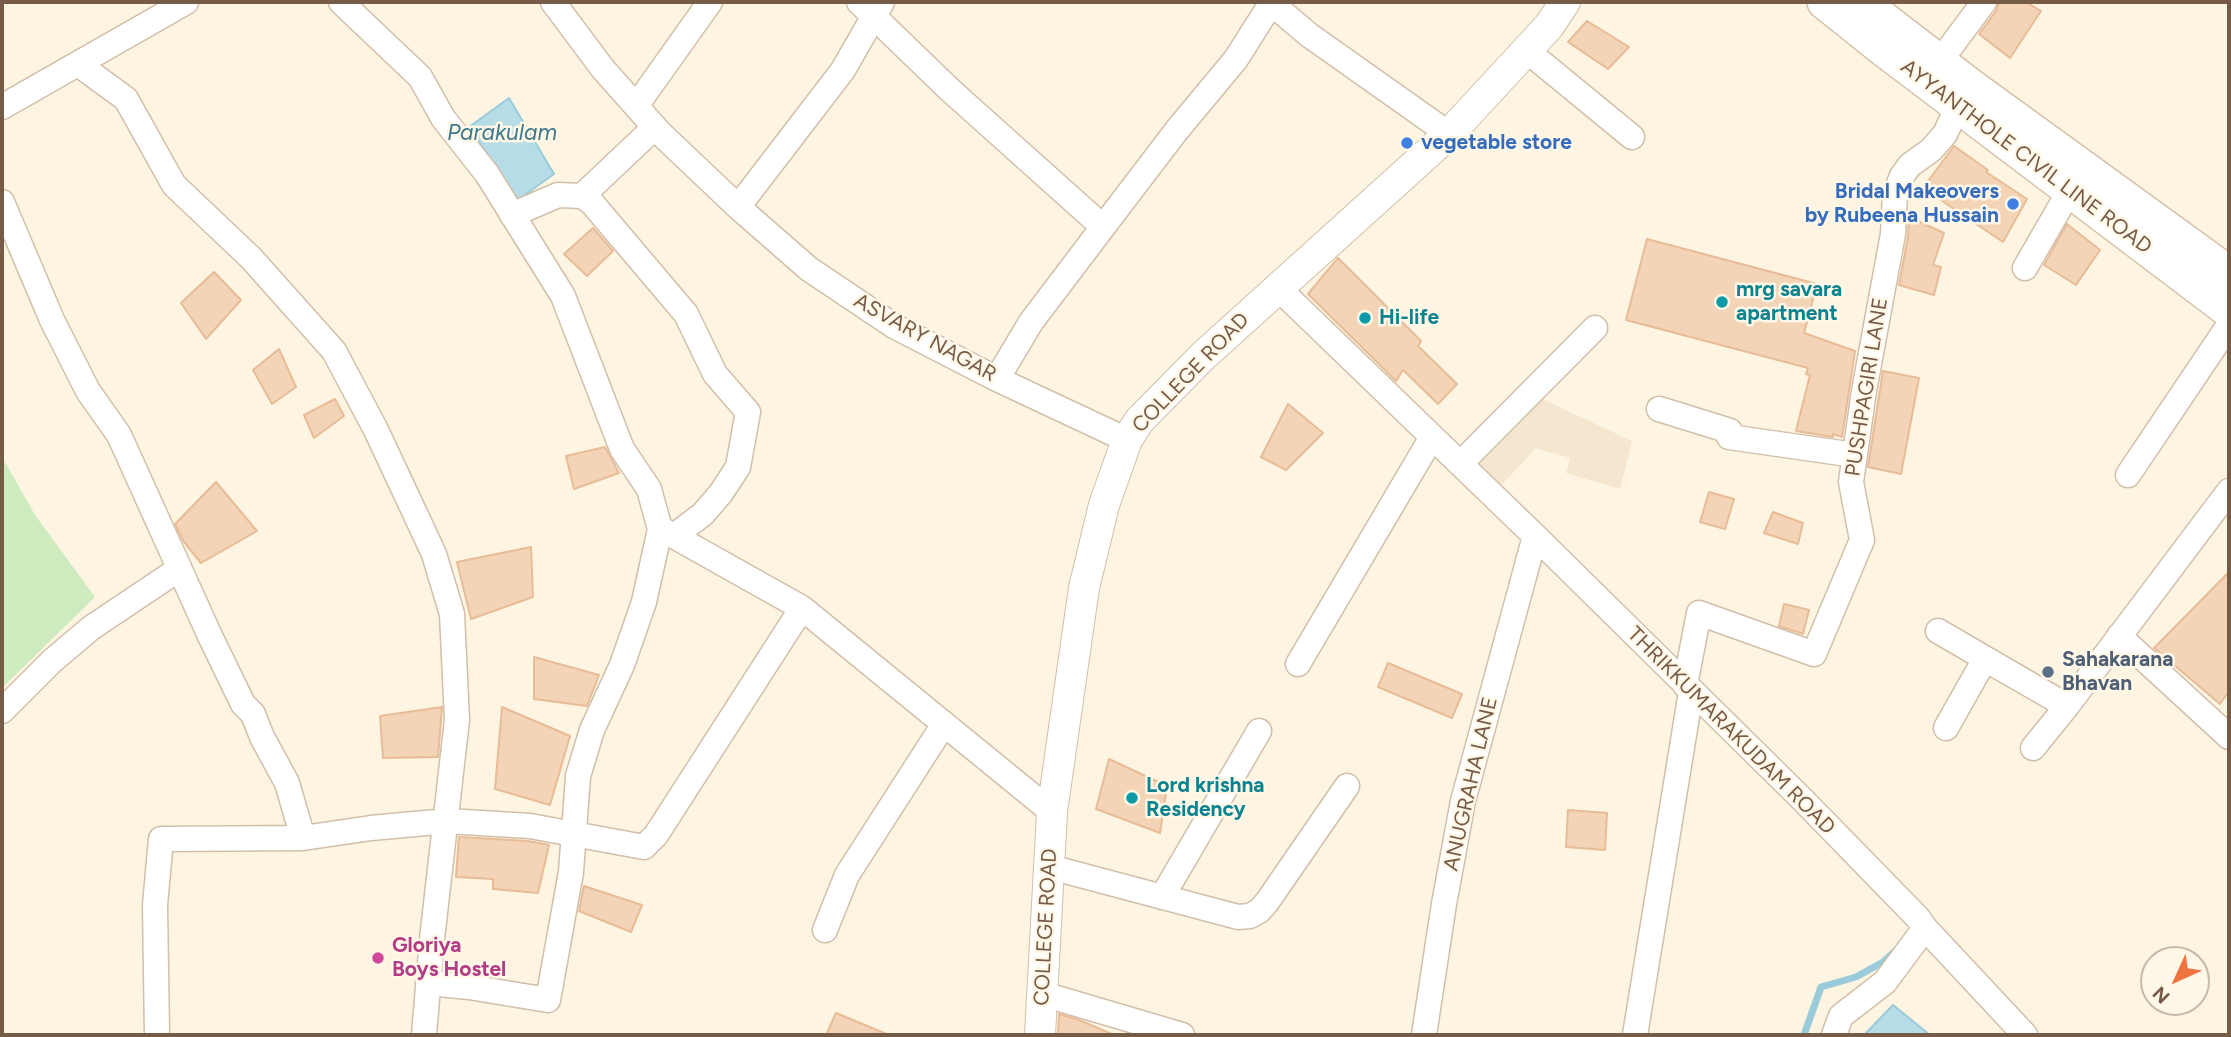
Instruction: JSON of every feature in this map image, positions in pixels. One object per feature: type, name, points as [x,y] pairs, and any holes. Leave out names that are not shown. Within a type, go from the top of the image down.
[{"type":"main road","name":"AYYANTHOLE CIVIL LINE ROAD","points":[[1824,2],[1958,106],[2066,176],[2229,273]]},
{"type":"main road","name":"AYYANTHOLE CIVIL LINE ROAD","points":[[1862,2],[1940,61],[2066,176],[2229,311]]},
{"type":"street","points":[[2,107],[186,2]]},
{"type":"street","points":[[341,2],[420,77],[443,118],[487,174],[563,296],[622,449],[649,489],[667,533],[802,608],[1052,812]]},
{"type":"street","name":"ASVARY NAGAR","points":[[553,2],[603,69],[655,127],[809,269],[894,326],[997,379],[1128,440]]},
{"type":"street","points":[[636,106],[710,2]]},
{"type":"street","points":[[997,379],[1031,322],[1177,130],[1236,59],[1271,2],[1309,35],[1449,134]]},
{"type":"street","name":"COLLEGE ROAD","points":[[1040,1035],[1052,812],[1084,588],[1104,505],[1128,440],[1139,421],[1202,357],[1449,134],[1549,26],[1565,2]]},
{"type":"street","points":[[1940,61],[1984,2]]},
{"type":"street","points":[[738,206],[843,70],[872,6],[950,90],[1103,227]]},
{"type":"street","points":[[1527,50],[1632,137]]},
{"type":"street","points":[[78,64],[127,99],[174,185],[251,258],[334,351],[376,429],[434,554],[452,614],[457,720],[424,1035]]},
{"type":"street","name":"PUSHPAGIRI LANE","points":[[1688,688],[1699,613],[1814,654],[1862,540],[1851,482],[1864,391],[1893,234],[1895,193],[1910,165],[1938,143],[1958,106]]},
{"type":"street","points":[[582,196],[655,127]]},
{"type":"street","points":[[2025,268],[2066,176]]},
{"type":"street","points":[[428,983],[548,1000],[571,872],[578,776],[592,730],[622,665],[667,533],[703,514],[721,494],[738,467],[748,412],[715,374],[686,314],[673,296],[611,224],[582,196],[558,195],[512,215]]},
{"type":"street","points":[[2,202],[52,320],[89,391],[119,435],[243,704],[253,714],[287,783],[303,838]]},
{"type":"street","name":"THRIKKUMARAKUDAM ROAD","points":[[1278,287],[1802,799],[1918,918],[2025,1035]]},
{"type":"street","points":[[2128,475],[2229,325]]},
{"type":"street","points":[[1460,464],[1595,328]]},
{"type":"street","points":[[1659,409],[1730,431],[1728,437],[1855,455]]},
{"type":"street","points":[[1298,664],[1432,437]]},
{"type":"street","points":[[2033,748],[2061,703],[2119,636],[2229,491]]},
{"type":"street","name":"ANUGRAHA LANE","points":[[1424,1035],[1463,801],[1535,536]]},
{"type":"street","points":[[2,711],[52,661],[91,628],[179,569]]},
{"type":"street","points":[[157,1035],[155,905],[161,839],[303,838],[447,821],[530,826],[645,847],[802,608]]},
{"type":"street","points":[[1938,631],[2061,703]]},
{"type":"street","points":[[2119,636],[2229,737]]},
{"type":"street","points":[[1946,728],[1985,659],[2061,703]]},
{"type":"street","points":[[1635,1035],[1688,688]]},
{"type":"street","points":[[825,930],[847,875],[944,724]]},
{"type":"street","points":[[1162,897],[1259,731]]},
{"type":"street","points":[[1050,867],[1238,917],[1250,916],[1259,911],[1347,786]]},
{"type":"street","points":[[1834,1035],[1841,1016],[1885,982],[1925,928]]},
{"type":"street","points":[[1043,994],[1182,1035]]},
{"type":"shaded area","points":[[1521,389],[1632,441],[1620,489],[1566,473],[1570,458],[1536,448],[1498,489],[1469,464]]},
{"type":"green space","points":[[2,457],[35,515],[95,597],[2,688]]},
{"type":"water","name":"Parakulam","points":[[509,98],[554,174],[518,200],[469,127]]},
{"type":"water","points":[[1893,1005],[1930,1035],[1864,1035]]},
{"type":"building","points":[[1999,2],[2026,2],[2041,11],[2010,58],[1979,34],[1996,11]]},
{"type":"building","points":[[1587,21],[1629,47],[1608,69],[1568,42]]},
{"type":"building","points":[[1954,146],[1988,170],[1986,172],[2027,199],[2003,242],[1923,188]]},
{"type":"building","points":[[1909,217],[1944,233],[1933,265],[1941,267],[1934,295],[1899,285]]},
{"type":"building","points":[[2067,224],[2100,250],[2076,285],[2044,265]]},
{"type":"building","points":[[593,228],[613,251],[587,276],[564,254]]},
{"type":"building","name":"mrg savara apartment","points":[[1647,239],[1817,284],[1804,333],[1855,351],[1842,437],[1796,431],[1810,375],[1806,374],[1808,368],[1626,320]]},
{"type":"building","name":"Hi-life","points":[[1338,258],[1421,341],[1418,346],[1457,384],[1438,404],[1403,370],[1396,381],[1308,294]]},
{"type":"building","points":[[214,272],[241,300],[206,339],[181,303]]},
{"type":"building","points":[[279,349],[296,387],[272,404],[253,370]]},
{"type":"building","points":[[1883,371],[1919,378],[1901,474],[1868,467]]},
{"type":"building","points":[[335,399],[344,416],[314,438],[304,415]]},
{"type":"building","points":[[1288,404],[1323,433],[1286,470],[1261,457]]},
{"type":"building","points":[[605,447],[619,473],[574,489],[566,456]]},
{"type":"building","points":[[216,482],[257,531],[201,563],[184,542],[175,524]]},
{"type":"building","points":[[1709,492],[1734,499],[1725,529],[1700,522]]},
{"type":"building","points":[[1773,512],[1803,523],[1798,544],[1764,533]]},
{"type":"building","points":[[531,547],[533,597],[471,619],[457,562]]},
{"type":"building","points":[[2229,572],[2229,691],[2220,704],[2154,648]]},
{"type":"building","points":[[1784,604],[1809,610],[1803,634],[1779,626]]},
{"type":"building","points":[[534,657],[599,675],[587,706],[534,699]]},
{"type":"building","points":[[1388,663],[1462,694],[1452,718],[1378,687]]},
{"type":"building","points":[[442,707],[438,757],[383,758],[380,716]]},
{"type":"building","points":[[502,707],[570,736],[550,805],[495,789]]},
{"type":"building","name":"Lord krishna Residency","points":[[1109,759],[1167,786],[1160,833],[1096,809]]},
{"type":"building","points":[[1568,810],[1607,813],[1605,850],[1566,847]]},
{"type":"building","points":[[459,837],[528,841],[549,845],[538,893],[493,889],[493,879],[456,877]]},
{"type":"building","points":[[584,886],[642,905],[631,932],[579,911]]},
{"type":"building","points":[[836,1013],[889,1035],[826,1035]]},
{"type":"building","points":[[1059,1014],[1079,1020],[1114,1035],[1058,1035]]},
{"type":"waterway","points":[[1804,1035],[1821,987],[1856,977],[1883,962],[1894,952]]},
{"type":"place","name":"vegetable store","points":[[1407,143]]},
{"type":"place","name":"Bridal Makeovers by Rubeena Hussain","points":[[2013,204]]},
{"type":"place","name":"mrg savara apartment","points":[[1722,302]]},
{"type":"place","name":"Hi-life","points":[[1365,318]]},
{"type":"place","name":"Sahakarana Bhavan","points":[[2048,672]]},
{"type":"place","name":"Lord krishna Residency","points":[[1132,798]]},
{"type":"place","name":"Gloriya Boys Hostel","points":[[378,958]]}]
